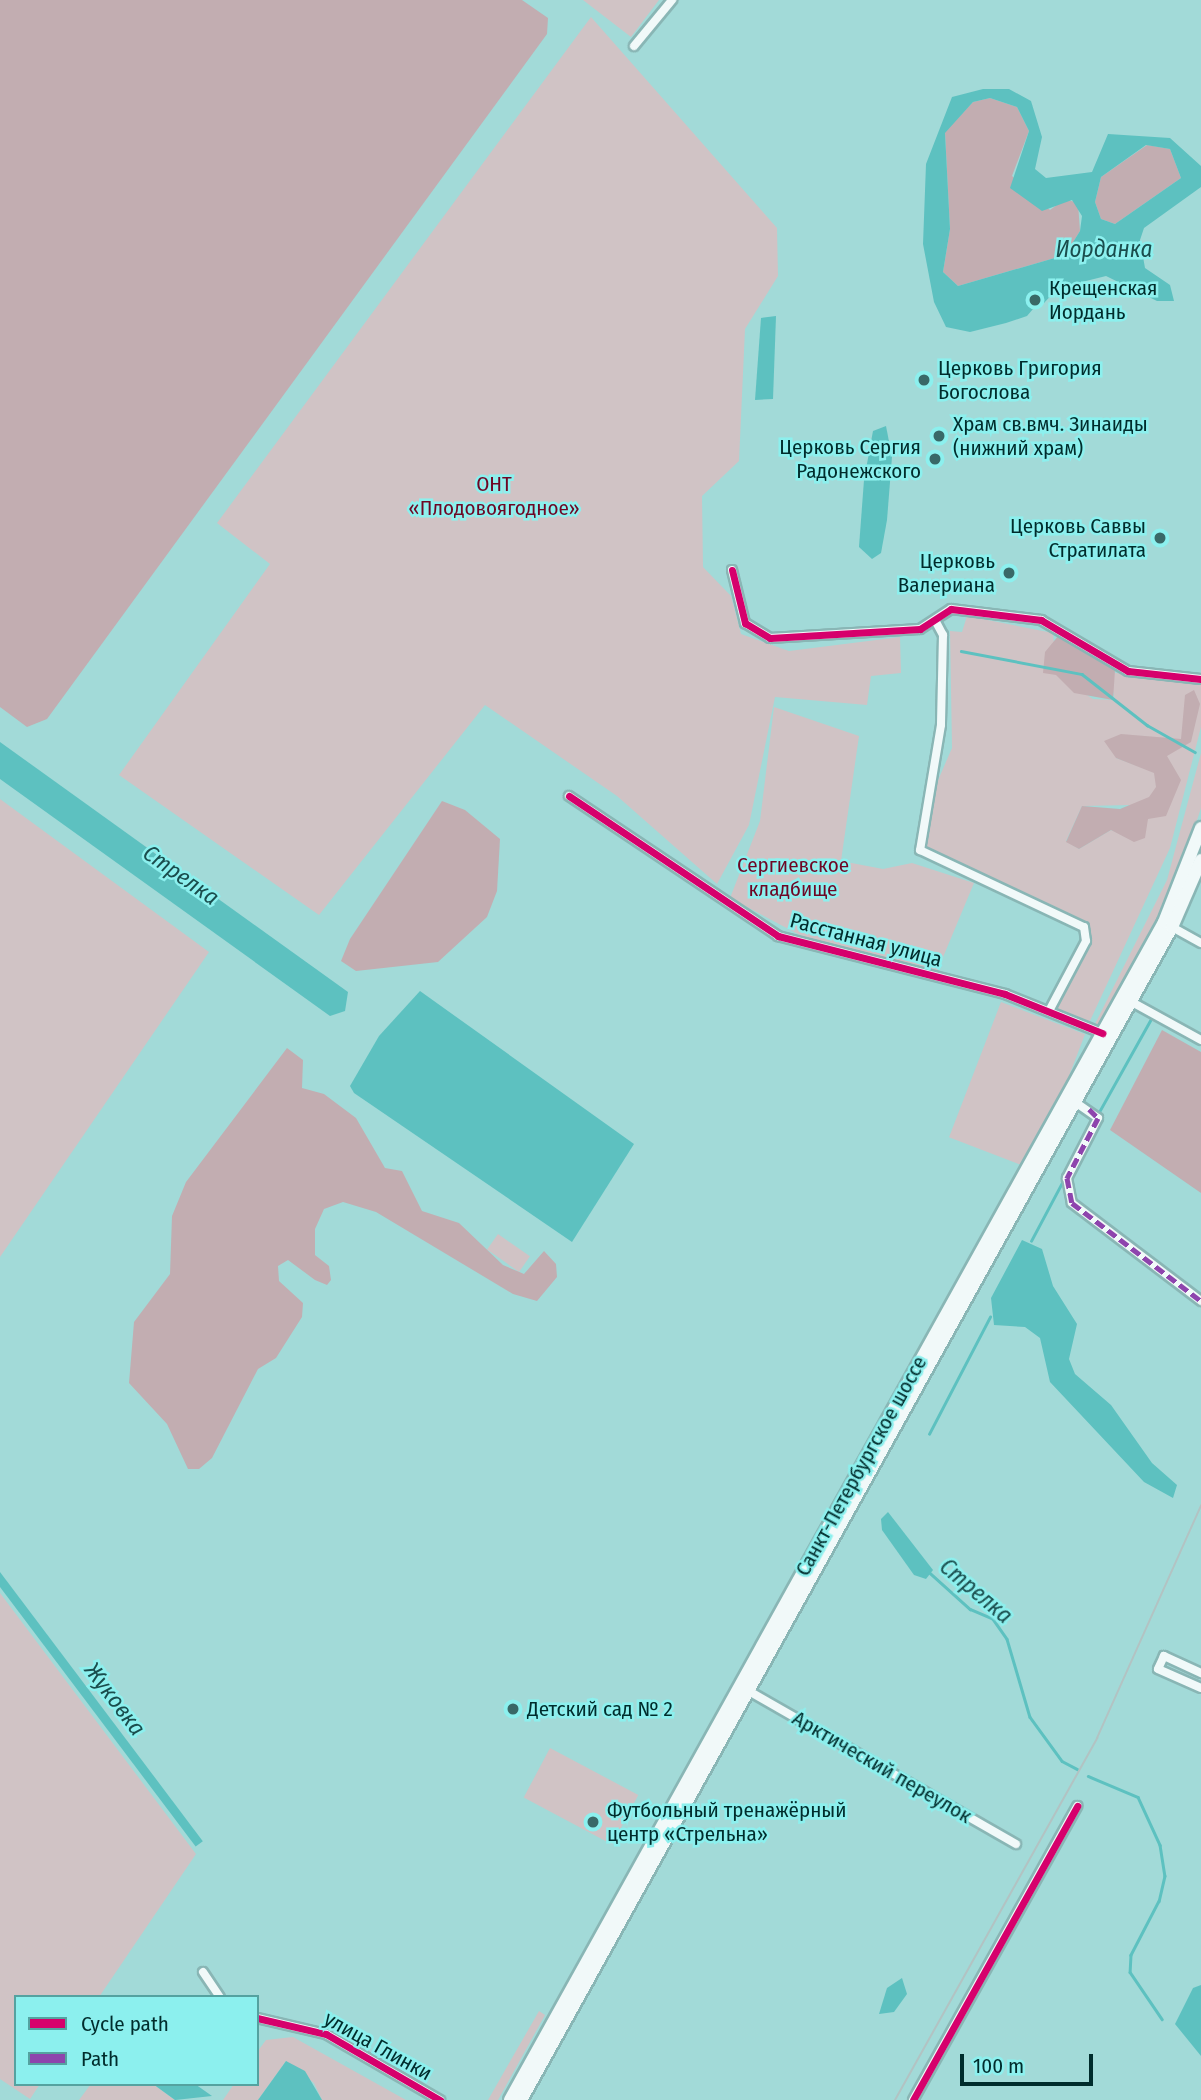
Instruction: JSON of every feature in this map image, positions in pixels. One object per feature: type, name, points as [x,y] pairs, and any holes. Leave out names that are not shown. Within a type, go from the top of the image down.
[{"type":"main road","name":"Санкт-Петербургское шоссе","points":[[510,2100],[1175,902],[1201,828]]},
{"type":"main road","name":"Санкт-Петербургское шоссе","points":[[521,2100],[1172,927],[1201,860]]},
{"type":"street","points":[[634,46],[671,0]]},
{"type":"street","points":[[732,570],[746,623],[770,638],[919,629],[936,622],[951,609],[1041,620],[1128,671],[1201,679]]},
{"type":"street","points":[[936,622],[943,635],[941,725],[920,850],[1084,927],[1086,941],[1050,1009]]},
{"type":"street","name":"Расстанная улица","points":[[569,796],[778,936],[1050,1009],[1102,1033]]},
{"type":"street","points":[[1172,927],[1201,943]]},
{"type":"street","points":[[1130,1001],[1201,1040]]},
{"type":"street","points":[[1076,1102],[1098,1118],[1068,1178],[1072,1203],[1201,1301]]},
{"type":"street","points":[[1201,1673],[1164,1656],[1158,1669],[1201,1688]]},
{"type":"street","name":"Арктический переулок","points":[[747,1690],[1016,1844]]},
{"type":"street","points":[[913,2100],[1077,1806]]},
{"type":"street","points":[[203,1972],[219,1995]]},
{"type":"street","name":"улица Глинки","points":[[259,2018],[326,2034],[440,2100]]},
{"type":"green space","points":[[583,0],[659,0],[631,37]]},
{"type":"green space","name":"ОНТ «Плодовоягодное»","points":[[591,17],[777,228],[778,276],[745,329],[739,461],[702,496],[703,567],[731,596],[741,634],[789,651],[900,637],[901,673],[871,676],[867,705],[775,697],[749,825],[717,884],[617,796],[485,705],[319,915],[119,775],[270,564],[217,523]]},
{"type":"green space","points":[[967,616],[1053,633],[1057,675],[1093,699],[1115,700],[1109,672],[1201,684],[1201,727],[1170,848],[1089,1023],[1056,1009],[1089,941],[1085,922],[934,857],[922,843],[929,801],[952,748],[950,631],[962,632]],"holes":[[[1151,739],[1157,740],[1146,769],[1116,758]],[[1132,805],[1121,834],[1111,830],[1079,849],[1066,841],[1082,806]]]},
{"type":"green space","name":"Сергиевское кладбище","points":[[774,707],[859,736],[841,861],[883,869],[912,863],[974,883],[936,974],[813,942],[730,898],[760,821]]},
{"type":"green space","points":[[1201,753],[1201,808],[1173,893],[1101,1024],[1095,1024],[1167,880]]},
{"type":"green space","points":[[0,799],[209,952],[0,1257]]},
{"type":"green space","points":[[1001,1002],[1085,1034],[1033,1170],[949,1137]]},
{"type":"green space","points":[[498,1234],[530,1256],[519,1272],[487,1250]]},
{"type":"green space","points":[[0,1593],[196,1854],[100,1995],[14,1995],[14,2086],[39,2086],[30,2099],[0,2079]]},
{"type":"green space","name":"Футбольный тренажёрный центр «Стрельна»","points":[[550,1748],[638,1795],[612,1844],[524,1797]]},
{"type":"green space","points":[[539,2011],[545,2015],[498,2100],[488,2100]]},
{"type":"green space","points":[[293,2037],[406,2100],[322,2100],[314,2083],[286,2061],[258,2100],[223,2100],[233,2086],[259,2086],[259,2049],[266,2040]]},
{"type":"green space","points":[[90,2086],[156,2086],[175,2100],[79,2100]]},
{"type":"shaded area","points":[[0,0],[522,0],[548,18],[547,34],[47,719],[27,727],[0,707]]},
{"type":"shaded area","points":[[990,98],[1017,107],[1029,131],[1012,176],[1050,210],[1065,199],[1078,203],[1080,231],[1065,255],[958,286],[943,272],[950,229],[945,132],[973,102]]},
{"type":"shaded area","points":[[1147,145],[1170,149],[1181,178],[1115,224],[1101,219],[1095,202],[1101,177]]},
{"type":"shaded area","points":[[1059,635],[1115,670],[1113,700],[1074,693],[1056,675],[1043,673],[1045,652]]},
{"type":"shaded area","points":[[1194,690],[1200,704],[1191,742],[1167,756],[1181,780],[1166,816],[1148,819],[1145,838],[1134,842],[1111,830],[1079,849],[1066,842],[1082,806],[1120,809],[1149,797],[1156,787],[1154,773],[1116,758],[1104,741],[1121,734],[1181,739],[1185,695]]},
{"type":"shaded area","points":[[442,801],[465,810],[500,839],[497,891],[487,917],[438,962],[356,971],[341,961],[350,939]]},
{"type":"shaded area","points":[[1162,1030],[1201,1052],[1201,1193],[1110,1130]]},
{"type":"shaded area","points":[[287,1048],[303,1060],[302,1088],[324,1094],[356,1118],[385,1168],[402,1171],[422,1211],[459,1223],[503,1265],[524,1274],[544,1251],[556,1264],[557,1277],[537,1301],[513,1294],[376,1212],[343,1202],[324,1209],[315,1229],[315,1255],[329,1266],[331,1280],[327,1285],[315,1280],[288,1260],[278,1266],[279,1281],[303,1303],[302,1317],[276,1358],[258,1369],[212,1458],[199,1469],[188,1469],[167,1424],[129,1383],[134,1322],[170,1274],[172,1216],[186,1182]]},
{"type":"water","name":"Иорданка","points":[[983,89],[1009,89],[1031,101],[1042,137],[1035,169],[1046,178],[1092,172],[1108,134],[1170,138],[1201,166],[1201,187],[1144,228],[1140,240],[1145,268],[1170,285],[1174,301],[1157,301],[1106,276],[1058,288],[1044,303],[1037,291],[1027,297],[1033,309],[1027,316],[1006,323],[970,332],[946,327],[934,302],[923,244],[926,164],[952,97]],"holes":[[[990,98],[1017,107],[1029,131],[1010,188],[1042,211],[1072,200],[1082,216],[1080,231],[1065,255],[958,286],[943,272],[950,229],[945,133],[973,102]],[[1146,145],[1170,149],[1181,178],[1115,224],[1101,219],[1095,202],[1101,177]]]},
{"type":"water","points":[[776,316],[773,399],[755,400],[761,318]]},
{"type":"water","points":[[886,426],[892,457],[887,520],[881,553],[872,559],[859,547],[864,480],[873,431]]},
{"type":"water","points":[[0,742],[348,992],[345,1011],[330,1016],[0,779]]},
{"type":"water","points":[[420,991],[634,1144],[572,1242],[354,1093],[350,1086],[379,1036]]},
{"type":"water","points":[[1022,1240],[1042,1249],[1053,1286],[1077,1324],[1069,1359],[1075,1374],[1111,1405],[1152,1463],[1177,1485],[1173,1498],[1144,1482],[1050,1382],[1040,1338],[1025,1327],[994,1325],[991,1298]]},
{"type":"water","points":[[888,1512],[933,1570],[926,1579],[914,1575],[882,1530],[881,1519]]},
{"type":"water","points":[[0,1572],[203,1841],[196,1847],[0,1587]]},
{"type":"water","points":[[902,1978],[907,1994],[894,2012],[879,2014],[887,1988]]},
{"type":"water","points":[[1201,1985],[1201,2056],[1175,2024],[1193,1988]]},
{"type":"water","points":[[286,2061],[305,2071],[322,2100],[258,2100]]},
{"type":"water","points":[[156,2086],[198,2086],[212,2096],[175,2100]]},
{"type":"waterway","points":[[961,651],[1082,674],[1147,725],[1195,752]]},
{"type":"waterway","points":[[1099,1112],[1151,1019]]},
{"type":"waterway","points":[[1031,1241],[1064,1179]]},
{"type":"waterway","points":[[929,1434],[990,1317]]},
{"type":"waterway","name":"Стрелка","points":[[930,1573],[970,1609],[993,1619],[1007,1639],[1030,1717],[1062,1761],[1077,1769]]},
{"type":"waterway","points":[[1088,1776],[1138,1797],[1160,1845],[1165,1876],[1159,1901],[1131,1955],[1130,1972],[1162,2019]]},
{"type":"tram line","points":[[895,2100],[1097,1738],[1201,1505]]},
{"type":"marked path","points":[[1089,1109],[1098,1118],[1067,1178],[1072,1203],[1201,1301]]},
{"type":"cycle path","points":[[732,570],[745,623],[770,638],[920,629],[951,609],[1041,620],[1128,671],[1201,679]]},
{"type":"cycle path","points":[[569,796],[778,936],[1005,994],[1102,1033]]},
{"type":"cycle path","points":[[913,2100],[1077,1806]]},
{"type":"cycle path","points":[[259,2018],[326,2034],[440,2100]]},
{"type":"place","name":"Крещенская Иордань","points":[[1035,300]]},
{"type":"place","name":"Церковь Григория Богослова","points":[[924,380]]},
{"type":"place","name":"Храм св.вмч. Зинаиды (нижний храм)","points":[[939,436]]},
{"type":"place","name":"Церковь Сергия Радонежского","points":[[935,459]]},
{"type":"place","name":"Церковь Саввы Стратилата","points":[[1160,538]]},
{"type":"place","name":"Церковь Валериана","points":[[1009,573]]},
{"type":"place","name":"Детский сад № 2","points":[[513,1709]]},
{"type":"place","name":"Футбольный тренажёрный центр «Стрельна»","points":[[593,1822]]},
{"type":"water label","name":"Жуковка","points":[[115,1699]]}]
